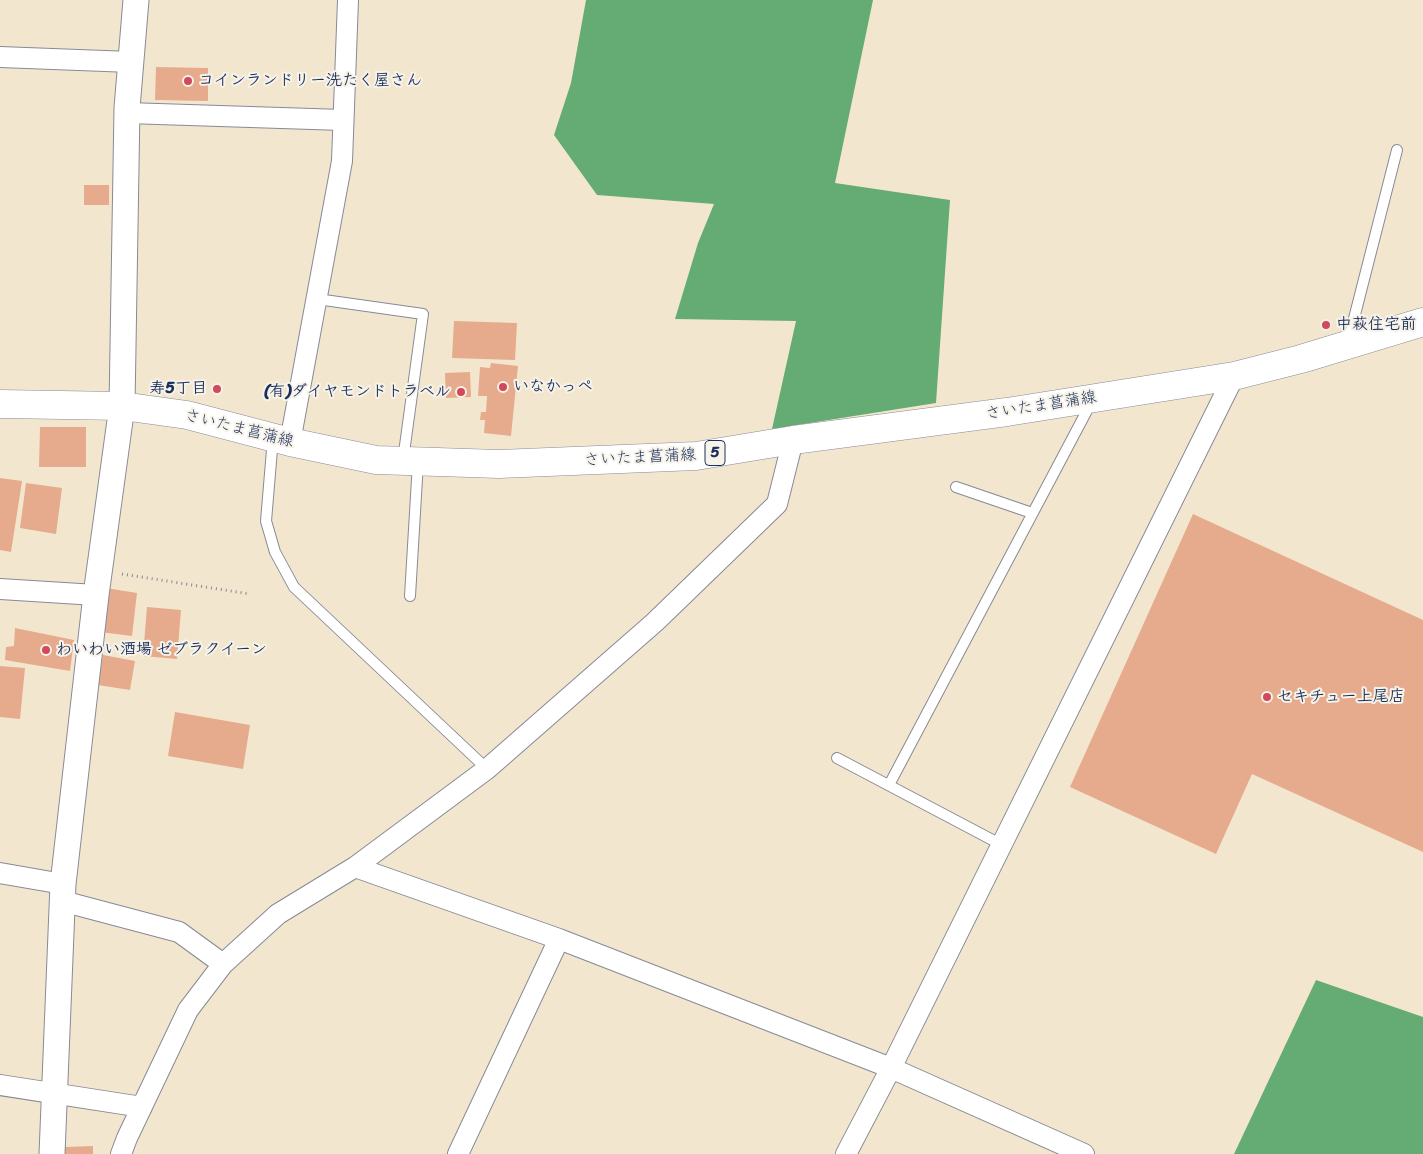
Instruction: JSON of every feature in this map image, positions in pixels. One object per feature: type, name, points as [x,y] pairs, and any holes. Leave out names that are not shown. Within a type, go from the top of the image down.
[{"type":"main road","name":"さいたま菖蒲線","points":[[0,404],[122,406],[187,415],[281,440],[376,460],[499,464],[696,456],[793,440],[1007,412],[1234,376],[1423,322]]},
{"type":"street","points":[[52,1154],[62,892],[96,596],[122,406],[127,113],[136,0]]},
{"type":"street","points":[[281,440],[317,299],[342,161],[348,0]]},
{"type":"street","points":[[0,57],[131,62]]},
{"type":"street","points":[[127,113],[343,120]]},
{"type":"street","points":[[846,1154],[891,1068],[1234,376]]},
{"type":"street","points":[[121,1154],[188,1010],[223,964],[278,914],[355,867],[487,769],[655,622],[777,504],[793,440]]},
{"type":"street","points":[[0,589],[96,596]]},
{"type":"street","points":[[355,867],[559,939],[891,1068],[1084,1154]]},
{"type":"street","points":[[0,873],[179,932],[223,964]]},
{"type":"street","points":[[458,1154],[559,939]]},
{"type":"street","points":[[0,1085],[142,1107]]},
{"type":"lane","points":[[1347,345],[1397,150]]},
{"type":"lane","points":[[317,299],[423,314],[410,461],[410,596]]},
{"type":"lane","points":[[888,785],[1093,398]]},
{"type":"lane","points":[[281,440],[266,521],[276,552],[294,587],[487,769]]},
{"type":"lane","points":[[956,487],[1032,513]]},
{"type":"lane","points":[[837,758],[1002,845]]},
{"type":"path","points":[[100,571],[250,594]]},
{"type":"green space","points":[[586,0],[873,0],[835,183],[950,200],[936,403],[772,429],[796,321],[675,319],[698,243],[714,204],[597,195],[554,135],[571,83]]},
{"type":"green space","points":[[1316,980],[1423,1017],[1423,1154],[1234,1154]]},
{"type":"building","points":[[156,67],[208,68],[208,101],[155,100]]},
{"type":"building","points":[[84,185],[109,185],[109,205],[84,205]]},
{"type":"building","points":[[454,321],[517,323],[515,360],[452,358]]},
{"type":"building","points":[[491,363],[518,366],[511,436],[484,433],[485,420],[480,420],[481,412],[486,412],[487,396],[478,396],[480,367],[490,368]]},
{"type":"building","points":[[470,372],[471,397],[446,398],[445,373]]},
{"type":"building","points":[[40,427],[86,427],[86,467],[39,467]]},
{"type":"building","points":[[0,478],[22,481],[11,552],[0,550]]},
{"type":"building","points":[[26,483],[62,488],[56,534],[20,528]]},
{"type":"building","name":"セキチュー上尾店","points":[[1193,514],[1423,620],[1423,852],[1252,774],[1216,854],[1070,787]]},
{"type":"building","points":[[106,588],[137,593],[132,636],[100,632]]},
{"type":"building","points":[[147,607],[181,610],[177,659],[143,656]]},
{"type":"building","points":[[15,628],[74,640],[70,671],[5,660],[6,647],[14,646]]},
{"type":"building","points":[[103,655],[135,661],[130,690],[98,685]]},
{"type":"building","points":[[0,666],[25,668],[20,719],[0,717]]},
{"type":"building","points":[[175,712],[250,725],[243,769],[168,756]]},
{"type":"building","points":[[93,1146],[93,1154],[65,1154],[65,1147]]},
{"type":"place","name":"コインランドリー洗たく屋さん","points":[[188,81]]},
{"type":"place","name":"中萩住宅前","points":[[1326,325]]},
{"type":"place","name":"いなかっぺ","points":[[503,387]]},
{"type":"place","name":"寿5丁目","points":[[217,389]]},
{"type":"place","name":"(有)ダイヤモンドトラベル","points":[[461,392]]},
{"type":"place","name":"わいわい酒場 ゼブラクイーン","points":[[46,650]]},
{"type":"place","name":"セキチュー上尾店","points":[[1267,697]]}]
